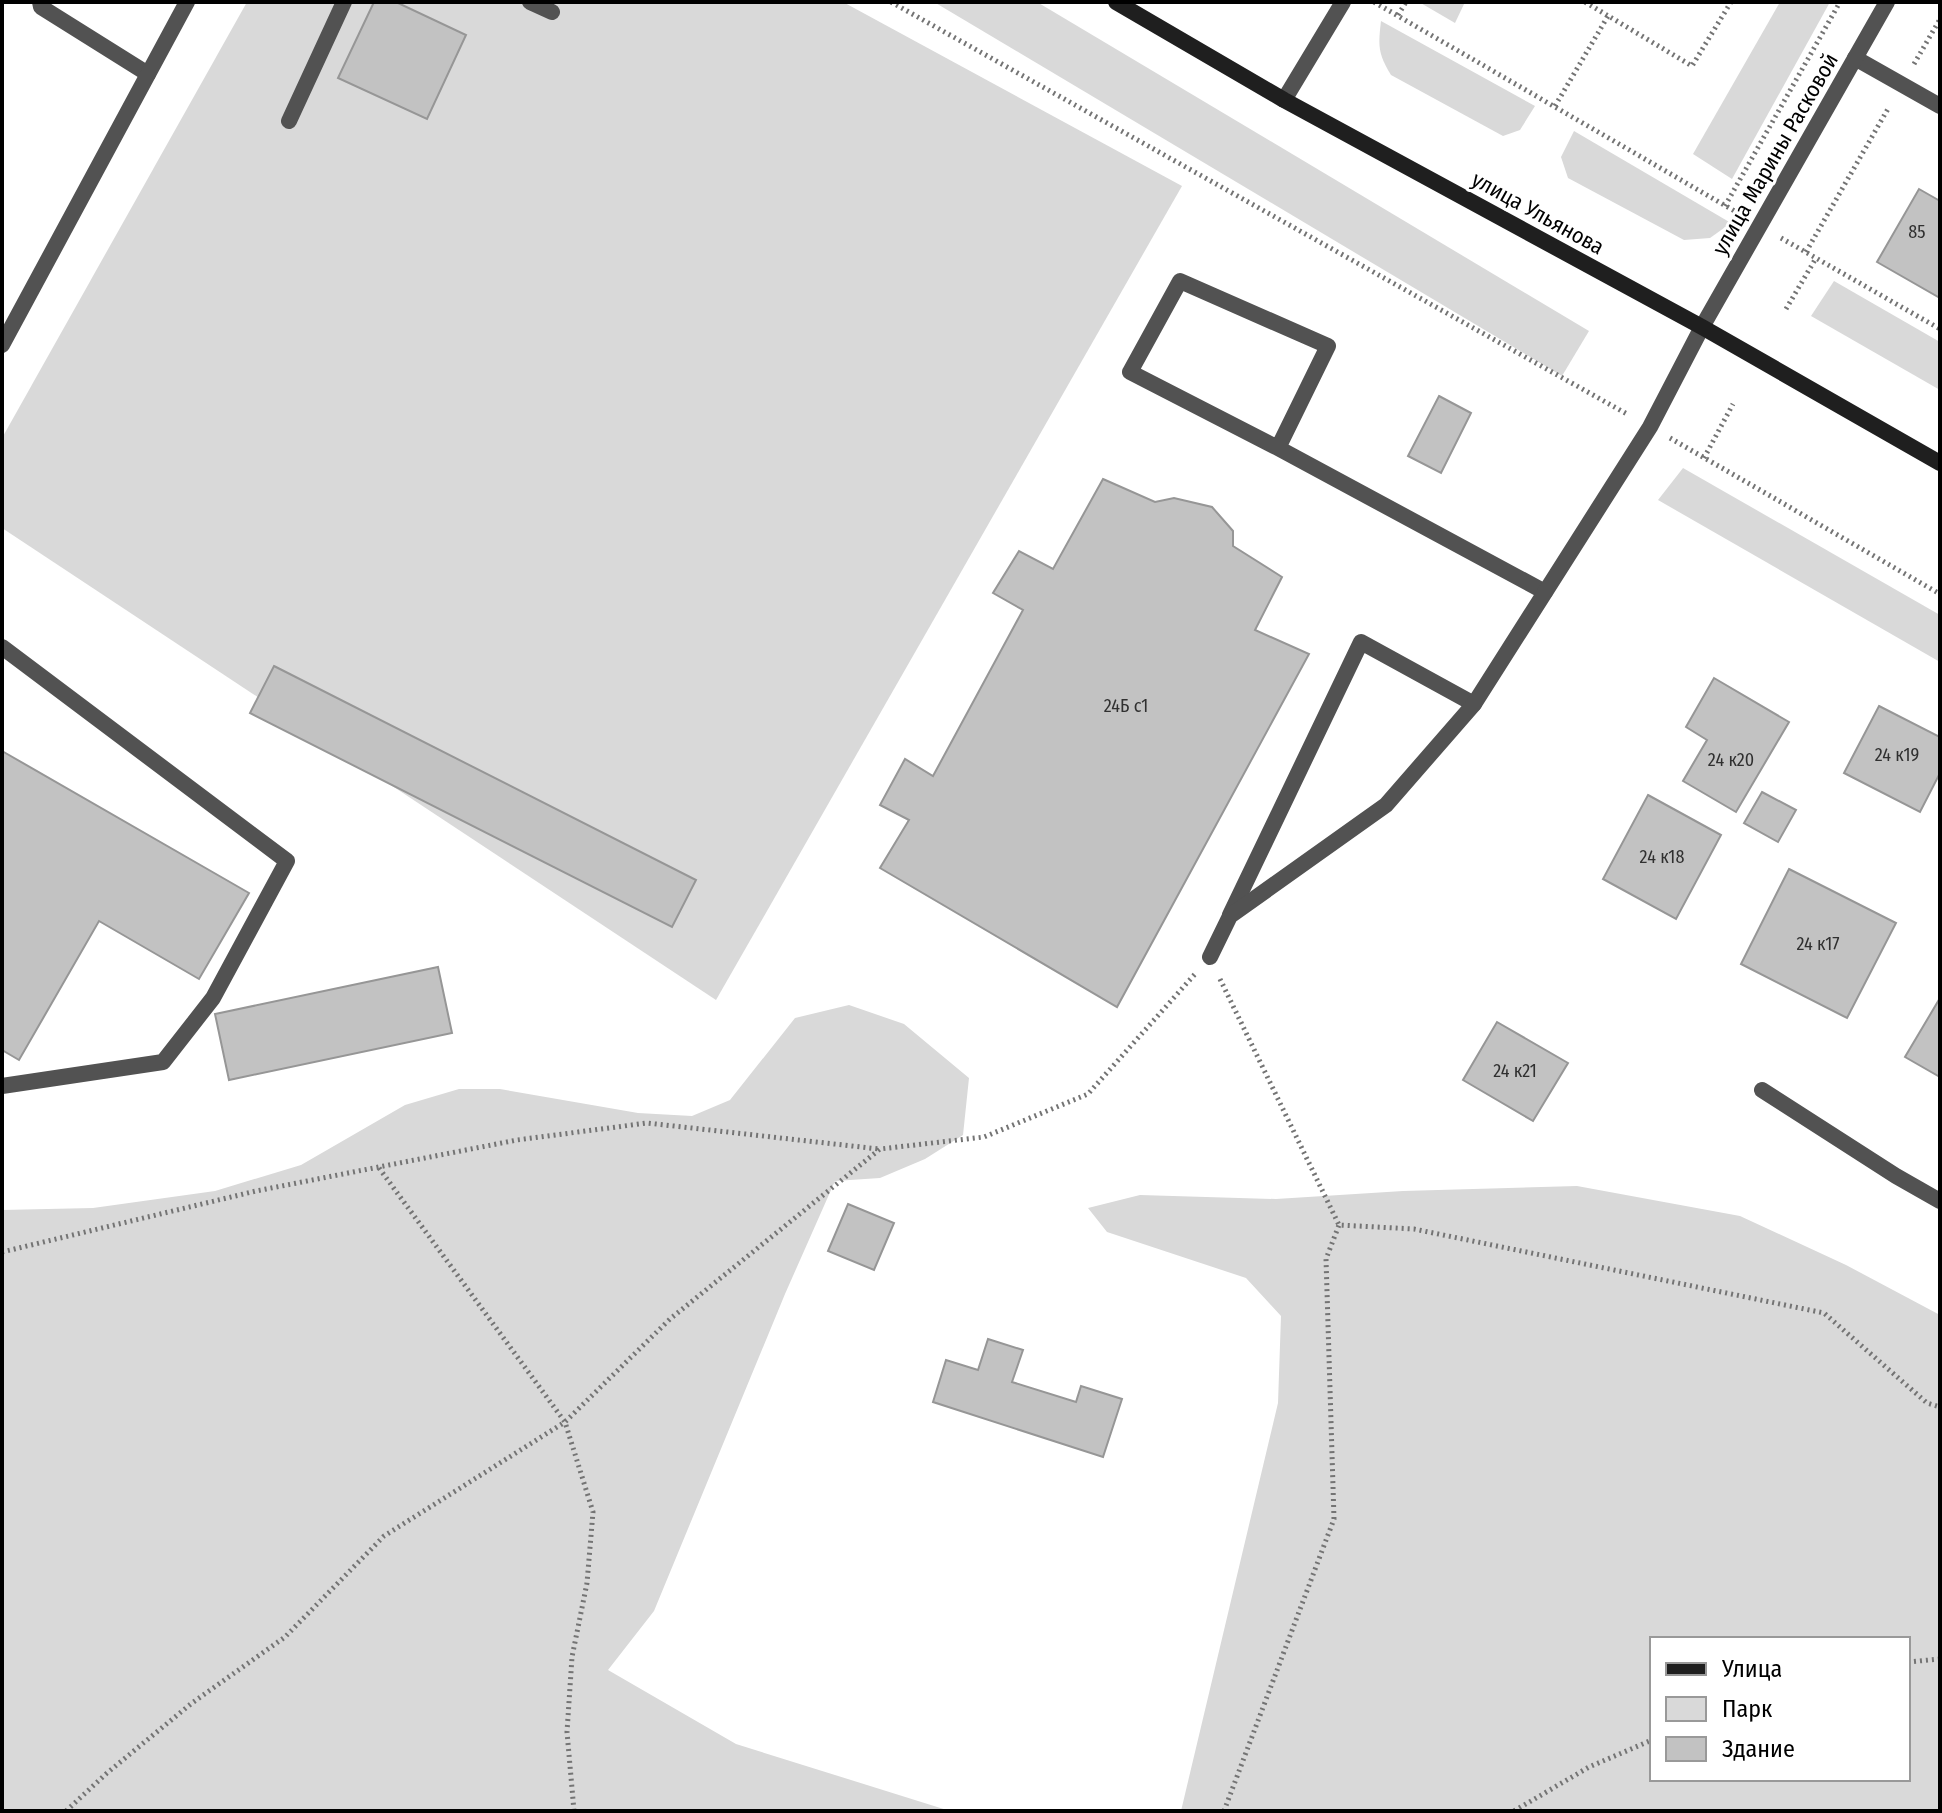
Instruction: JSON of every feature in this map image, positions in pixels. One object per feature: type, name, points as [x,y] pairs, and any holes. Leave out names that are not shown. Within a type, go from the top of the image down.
[{"type":"main road","name":"улица Ульянова","points":[[1116,2],[1284,100],[1702,327],[1940,463]]},
{"type":"street","points":[[40,2],[41,7],[148,74]]},
{"type":"street","points":[[2,345],[187,2]]},
{"type":"street","points":[[289,121],[344,2]]},
{"type":"street","points":[[530,2],[552,12]]},
{"type":"street","points":[[1284,100],[1343,2]]},
{"type":"street","name":"улица Марины Расковой","points":[[1230,916],[1386,805],[1474,704],[1650,427],[1702,327],[1887,2]]},
{"type":"street","points":[[1855,58],[1940,106]]},
{"type":"street","points":[[1278,448],[1328,346],[1180,281],[1130,372],[1545,592]]},
{"type":"street","points":[[1210,957],[1361,642],[1474,704]]},
{"type":"street","points":[[2,647],[287,861],[213,998],[163,1062],[2,1086]]},
{"type":"street","points":[[1762,1090],[1940,1201]]},
{"type":"path","points":[[891,2],[1650,427],[1940,594]]},
{"type":"path","points":[[1374,2],[1940,329]]},
{"type":"path","points":[[1398,15],[1406,2]]},
{"type":"path","points":[[1585,2],[1692,66],[1731,2]]},
{"type":"path","points":[[1725,206],[1840,2]]},
{"type":"path","points":[[1555,106],[1608,16]]},
{"type":"path","points":[[1806,252],[1940,19]]},
{"type":"path","points":[[1786,309],[1816,258]]},
{"type":"path","points":[[1704,458],[1733,404]]},
{"type":"path","points":[[2,1252],[256,1191],[517,1140],[647,1123],[880,1149],[984,1137],[1088,1094],[1210,957],[1339,1225],[1326,1259],[1334,1519],[1224,1811]]},
{"type":"path","points":[[66,1811],[192,1703],[285,1637],[384,1536],[565,1422],[670,1319],[880,1149]]},
{"type":"path","points":[[379,1168],[565,1422],[593,1512],[587,1583],[572,1657],[567,1732],[574,1811]]},
{"type":"path","points":[[1339,1225],[1414,1229],[1824,1313],[1927,1403],[1940,1407]]},
{"type":"path","points":[[1910,1662],[1940,1659]]},
{"type":"path","points":[[1514,1811],[1589,1767],[1650,1741]]},
{"type":"green space","points":[[247,2],[843,2],[1182,186],[716,1000],[2,528],[2,438]]},
{"type":"green space","points":[[934,2],[1037,2],[1589,331],[1562,376]]},
{"type":"green space","points":[[1419,2],[1465,2],[1455,23]]},
{"type":"green space","points":[[1780,2],[1830,2],[1732,179],[1693,154]]},
{"type":"green space","points":[[1381,21],[1535,106],[1520,130],[1503,136],[1391,75],[1380,50]]},
{"type":"green space","points":[[1574,131],[1731,223],[1710,238],[1684,240],[1568,178],[1561,157]]},
{"type":"green space","points":[[1834,281],[1940,342],[1940,390],[1811,316]]},
{"type":"green space","points":[[1683,468],[1940,615],[1940,662],[1658,500]]},
{"type":"green space","points":[[849,1005],[904,1024],[969,1078],[963,1135],[925,1159],[880,1178],[835,1181],[654,1611],[608,1670],[736,1744],[950,1811],[2,1811],[2,1210],[93,1208],[215,1191],[301,1165],[405,1105],[459,1089],[500,1089],[638,1113],[692,1116],[730,1100],[795,1018]]},
{"type":"green space","points":[[1577,1186],[1740,1216],[1846,1265],[1940,1315],[1940,1811],[1181,1811],[1278,1403],[1281,1316],[1246,1278],[1107,1232],[1088,1208],[1140,1195],[1276,1199],[1403,1191]]},
{"type":"building","points":[[374,2],[396,2],[466,35],[427,119],[338,78]]},
{"type":"building","points":[[1919,189],[1940,201],[1940,298],[1877,262]]},
{"type":"building","points":[[1439,396],[1471,413],[1441,473],[1408,456]]},
{"type":"building","points":[[1103,479],[1155,502],[1174,498],[1212,507],[1233,531],[1233,546],[1282,577],[1255,630],[1309,654],[1117,1007],[880,868],[909,820],[880,805],[905,759],[933,776],[1023,610],[993,593],[1019,551],[1053,569]]},
{"type":"building","points":[[274,666],[696,880],[672,927],[250,713]]},
{"type":"building","points":[[1714,678],[1789,722],[1736,812],[1683,781],[1707,740],[1686,727]]},
{"type":"building","points":[[1879,706],[1940,737],[1940,773],[1920,812],[1844,773]]},
{"type":"building","points":[[2,751],[249,893],[199,979],[99,921],[19,1060],[2,1050]]},
{"type":"building","points":[[1762,792],[1796,810],[1778,842],[1744,823]]},
{"type":"building","points":[[1648,795],[1721,835],[1676,919],[1603,879]]},
{"type":"building","points":[[1789,869],[1896,923],[1847,1018],[1741,964]]},
{"type":"building","points":[[438,967],[452,1033],[229,1080],[215,1014]]},
{"type":"building","points":[[1940,998],[1940,1077],[1905,1057]]},
{"type":"building","points":[[1497,1022],[1568,1063],[1533,1121],[1463,1080]]},
{"type":"building","points":[[848,1204],[894,1223],[874,1270],[828,1251]]},
{"type":"building","points":[[988,1339],[1023,1350],[1012,1382],[1076,1402],[1081,1386],[1122,1399],[1103,1457],[933,1402],[946,1360],[978,1370]]}]
